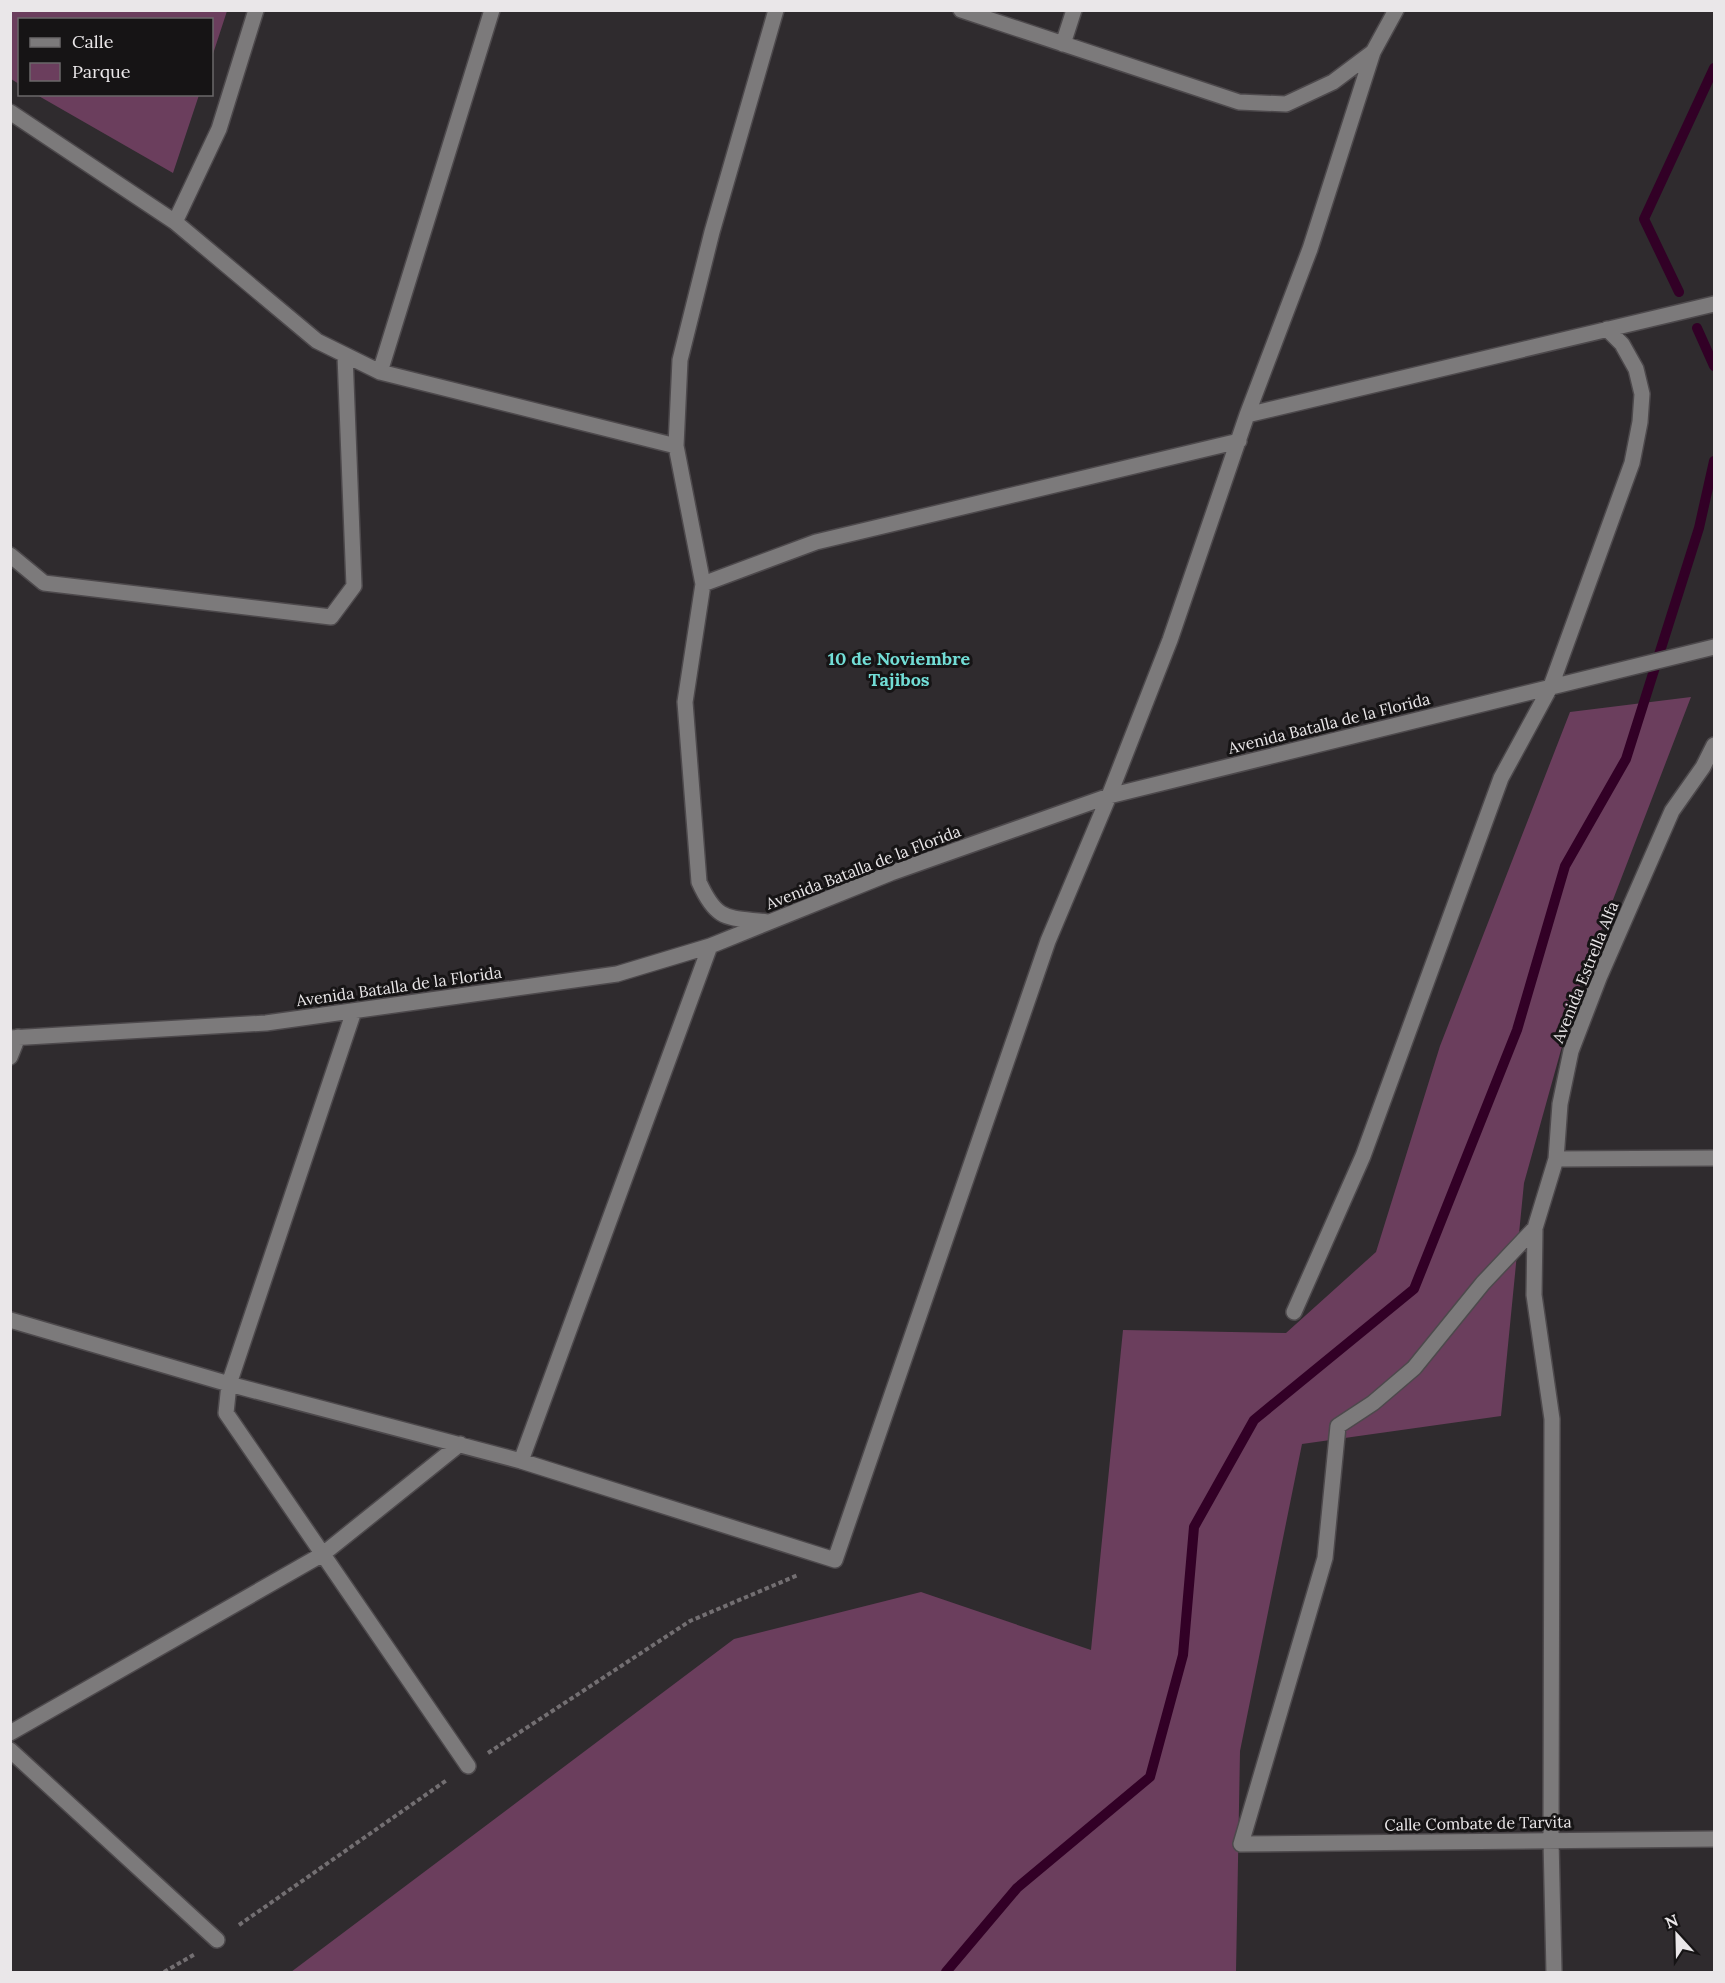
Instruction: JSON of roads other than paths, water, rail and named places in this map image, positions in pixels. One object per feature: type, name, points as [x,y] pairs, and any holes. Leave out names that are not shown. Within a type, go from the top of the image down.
[{"type":"street","points":[[175,222],[219,129],[256,10]]},
{"type":"street","points":[[380,372],[492,10]]},
{"type":"street","points":[[770,922],[728,917],[709,904],[699,882],[685,702],[703,584],[676,446],[680,360],[712,232],[776,10]]},
{"type":"street","points":[[961,10],[1239,102],[1286,104],[1333,82],[1373,52]]},
{"type":"street","points":[[1063,44],[1074,10]]},
{"type":"street","points":[[10,1320],[229,1384],[521,1461],[834,1560],[1048,941],[1110,796],[1170,639],[1247,415],[1310,249],[1373,52],[1396,10]]},
{"type":"street","points":[[10,112],[175,222],[317,341],[380,372],[676,446]]},
{"type":"street","points":[[1247,415],[1714,304]]},
{"type":"street","points":[[1294,1312],[1363,1156],[1501,778],[1551,686],[1632,463],[1640,422],[1642,394],[1636,369],[1622,344],[1607,329]]},
{"type":"street","points":[[10,555],[44,583],[331,617],[354,586],[345,355]]},
{"type":"street","points":[[703,584],[816,542],[1239,441]]},
{"type":"street","name":"Avenida Batalla de la Florida","points":[[14,1037],[266,1023],[617,974],[710,946],[891,873],[1110,796],[1714,647]]},
{"type":"street","name":"Avenida Estrella Alfa","points":[[1535,1228],[1556,1159],[1560,1104],[1571,1051],[1599,978],[1672,810],[1703,767],[1714,745]]},
{"type":"street","points":[[521,1461],[710,946]]},
{"type":"street","points":[[354,1011],[229,1384],[226,1413],[468,1766]]},
{"type":"street","points":[[10,1057],[14,1037]]},
{"type":"street","points":[[1556,1159],[1714,1158]]},
{"type":"street","points":[[1535,1228],[1534,1295],[1552,1419],[1551,1840],[1554,1972]]},
{"type":"street","name":"Calle Combate de Tarvita","points":[[1535,1228],[1483,1283],[1414,1368],[1373,1403],[1338,1426],[1325,1558],[1241,1844],[1714,1839]]},
{"type":"street","points":[[10,1733],[323,1554],[460,1444]]},
{"type":"street","points":[[10,1750],[217,1940]]},
{"type":"waterway","points":[[1679,292],[1644,219],[1714,68]]},
{"type":"waterway","points":[[1697,328],[1714,366]]},
{"type":"waterway","points":[[946,1972],[1017,1888],[1150,1777],[1183,1655],[1194,1527],[1254,1420],[1414,1289],[1517,1030],[1565,866],[1626,759],[1699,528],[1714,461]]},
{"type":"district","name":"10 de Noviembre Tajibos","points":[[899,669]]}]
